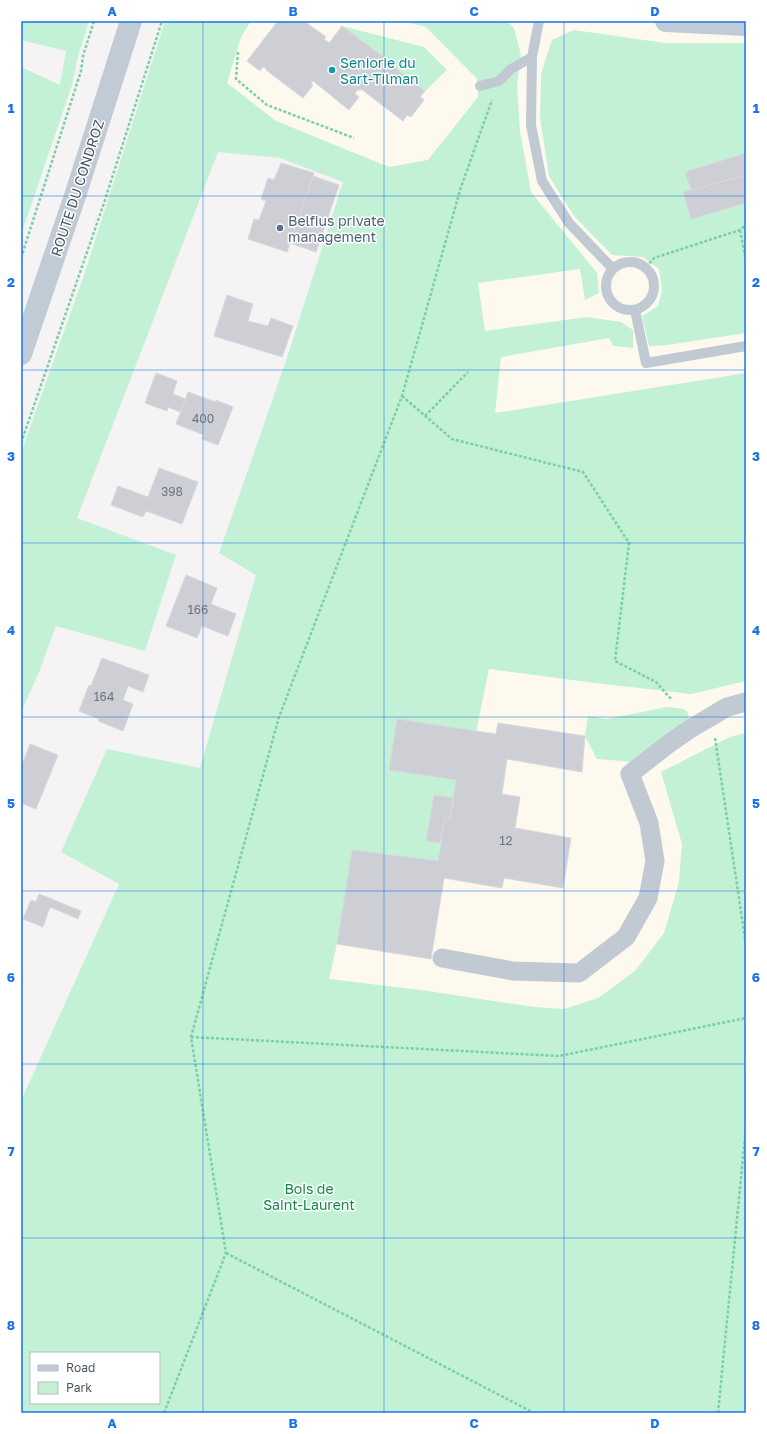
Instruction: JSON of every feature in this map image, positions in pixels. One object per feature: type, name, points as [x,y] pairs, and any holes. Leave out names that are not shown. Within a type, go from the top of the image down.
[{"type":"main road","name":"ROUTE DU CONDROZ","points":[[21,354],[75,196],[131,21]]},
{"type":"main road","points":[[666,21],[746,25]]},
{"type":"street","points":[[442,958],[514,971],[579,972],[626,937],[648,898],[655,861],[649,823],[630,774],[667,745],[712,716],[727,708],[746,702]]},
{"type":"lane","points":[[539,21],[532,57],[531,125],[542,181],[569,223],[613,269]]},
{"type":"lane","points":[[480,86],[499,82],[511,69],[532,57]]},
{"type":"lane","points":[[629,262],[638,263],[646,267],[655,281],[653,297],[648,304],[641,309],[635,310],[625,310],[617,307],[609,298],[606,288],[607,277],[613,269],[620,264],[629,262]]},
{"type":"lane","points":[[635,310],[646,363],[746,346]]},
{"type":"path","points":[[21,258],[82,72],[83,56],[94,21]]},
{"type":"path","points":[[21,443],[104,203],[162,21]]},
{"type":"path","points":[[238,52],[236,79],[266,105],[354,138]]},
{"type":"path","points":[[164,1413],[226,1253],[191,1037],[279,717],[402,396],[461,187],[499,82]]},
{"type":"path","points":[[646,267],[654,258],[740,230],[746,225]]},
{"type":"path","points":[[740,230],[746,261]]},
{"type":"path","points":[[425,416],[468,372]]},
{"type":"path","points":[[402,396],[452,439],[583,472],[629,543],[615,661],[656,682],[672,700]]},
{"type":"path","points":[[712,716],[746,945]]},
{"type":"path","points":[[191,1037],[559,1056],[746,1018]]},
{"type":"path","points":[[718,1413],[746,1127]]},
{"type":"path","points":[[226,1253],[534,1413]]},
{"type":"shaded area","points":[[251,21],[746,21],[746,1008],[191,1037],[478,97],[428,160],[389,167],[276,121],[227,83],[241,37]]},
{"type":"green space","points":[[21,21],[89,21],[78,56],[72,85],[21,235],[21,67],[60,85],[66,51],[21,40]]},
{"type":"green space","name":"Bois de Saint-Laurent","points":[[165,21],[251,21],[241,37],[227,83],[276,121],[389,167],[428,160],[478,97],[477,79],[426,27],[402,21],[507,21],[514,28],[521,55],[517,85],[520,131],[531,192],[597,273],[599,293],[585,300],[580,269],[478,283],[485,331],[587,317],[621,322],[633,330],[633,348],[613,346],[609,338],[501,357],[495,413],[746,373],[746,681],[691,694],[489,669],[476,732],[397,719],[389,770],[456,780],[454,798],[434,795],[427,841],[440,843],[438,861],[352,850],[337,944],[329,979],[428,991],[534,1007],[564,1009],[598,998],[635,971],[664,933],[679,882],[682,844],[661,772],[730,737],[746,733],[746,1413],[21,1413],[21,1101],[119,884],[61,852],[107,749],[200,768],[256,575],[219,553],[285,364],[343,182],[280,158],[218,152],[77,518],[176,555],[145,651],[56,626],[39,672],[21,712],[21,453],[85,272]]},
{"type":"green space","points":[[342,26],[424,47],[447,70],[425,91]]},
{"type":"green space","points":[[574,30],[665,43],[746,43],[746,153],[685,172],[691,190],[683,193],[691,219],[746,203],[746,333],[667,345],[649,346],[642,316],[658,306],[662,290],[659,269],[643,257],[612,255],[574,216],[549,176],[540,118],[541,74],[552,40]]},
{"type":"green space","points":[[667,707],[684,709],[688,713],[689,720],[633,762],[597,759],[585,736],[588,716],[607,719]]},
{"type":"building","name":"Seniorie du Sart-Tilman","points":[[277,21],[304,21],[326,37],[324,39],[329,43],[342,26],[425,91],[420,97],[424,100],[411,117],[407,115],[403,121],[361,89],[360,91],[358,89],[355,94],[359,97],[349,110],[313,81],[311,84],[313,85],[303,98],[266,70],[266,68],[263,67],[260,71],[247,61]]},
{"type":"building","points":[[746,153],[746,175],[691,190],[685,172]]},
{"type":"building","points":[[281,163],[314,173],[287,252],[248,239],[254,219],[259,220],[266,201],[261,199],[268,178],[274,180]]},
{"type":"building","points":[[746,175],[746,203],[691,219],[683,192]]},
{"type":"building","points":[[313,176],[339,185],[316,252],[290,243]]},
{"type":"building","points":[[227,295],[253,304],[248,321],[268,326],[271,318],[293,326],[282,357],[214,336]]},
{"type":"building","points":[[156,373],[177,381],[173,394],[185,399],[180,412],[168,407],[167,411],[145,403]]},
{"type":"building","points":[[188,392],[216,402],[216,400],[233,407],[218,445],[202,439],[204,435],[176,424]]},
{"type":"building","points":[[159,468],[198,482],[182,524],[146,511],[143,517],[111,505],[118,486],[148,497]]},
{"type":"building","points":[[186,575],[217,588],[211,604],[236,614],[228,636],[202,626],[197,638],[166,626]]},
{"type":"building","points":[[102,658],[149,675],[143,692],[128,686],[123,700],[133,704],[123,731],[98,721],[99,719],[79,711]]},
{"type":"building","points":[[397,719],[496,734],[498,723],[585,736],[582,772],[507,759],[502,794],[520,797],[515,828],[571,838],[563,888],[504,878],[502,888],[444,878],[431,959],[337,944],[352,850],[438,861],[445,817],[450,818],[456,780],[389,770]]},
{"type":"building","points":[[30,744],[58,755],[36,809],[21,803],[21,767]]},
{"type":"building","points":[[434,795],[454,798],[450,818],[445,817],[440,843],[426,841]]},
{"type":"building","points":[[39,894],[81,911],[78,919],[50,907],[43,927],[23,919],[31,900],[36,902]]},
{"type":"place","name":"Seniorie du Sart-Tilman","points":[[332,70]]},
{"type":"place","name":"Belfius private management","points":[[280,228]]}]
